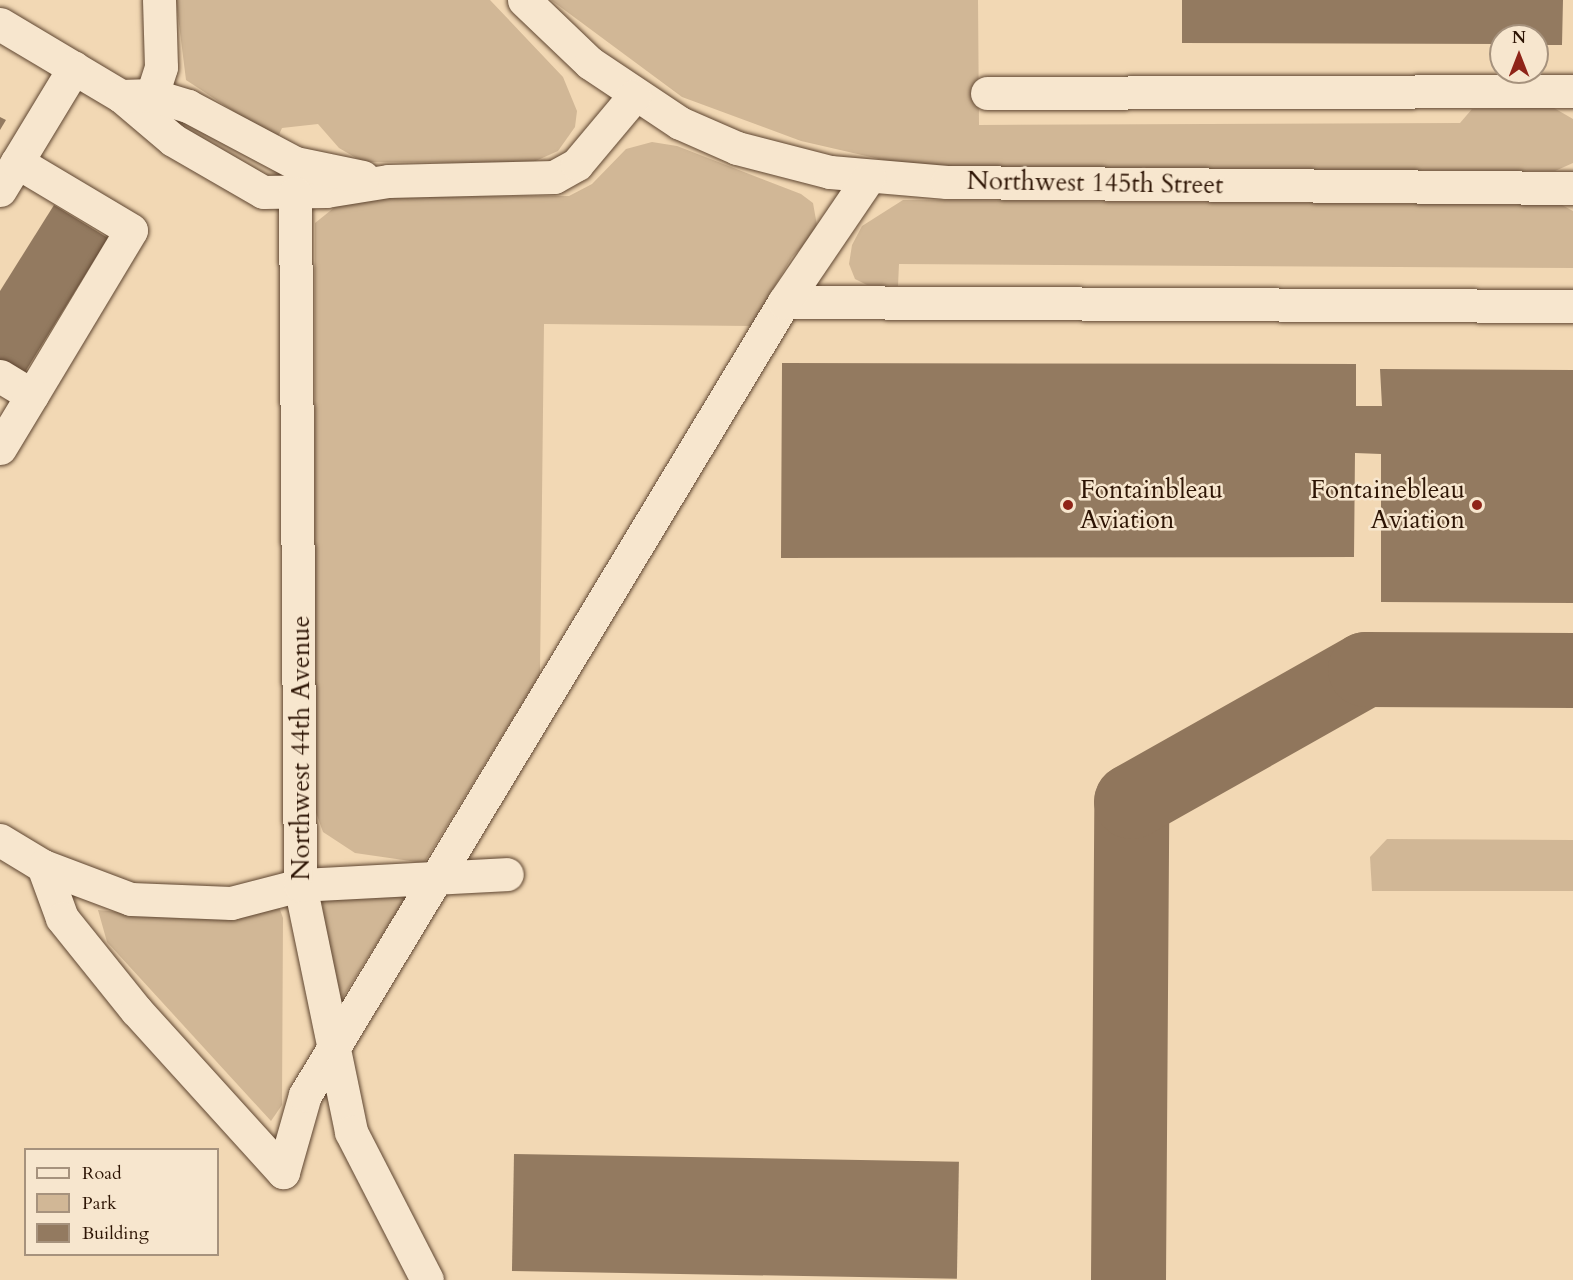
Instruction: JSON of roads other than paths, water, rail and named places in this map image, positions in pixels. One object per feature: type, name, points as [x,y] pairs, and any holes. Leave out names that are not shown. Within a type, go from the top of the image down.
[{"type":"street","points":[[136,96],[161,67],[159,0]]},
{"type":"street","points":[[136,96],[151,125],[230,176],[263,192],[295,193],[388,181],[554,177],[578,164],[634,96],[590,63],[524,0]]},
{"type":"street","points":[[0,24],[74,68],[136,96],[188,106],[295,163],[388,181]]},
{"type":"street","points":[[0,190],[74,68]]},
{"type":"street","points":[[987,93],[1573,92]]},
{"type":"street","name":"Northwest 145th Street","points":[[634,96],[737,148],[869,177],[1573,188]]},
{"type":"street","points":[[0,448],[131,230],[17,162]]},
{"type":"street","points":[[43,866],[62,918],[136,1010],[283,1172],[305,1095],[332,1057],[784,302],[869,177]]},
{"type":"street","name":"Northwest 44th Avenue","points":[[295,193],[300,885],[332,1057],[351,1132],[427,1280]]},
{"type":"street","points":[[784,302],[1573,306]]},
{"type":"street","points":[[0,376],[32,395]]},
{"type":"street","points":[[0,840],[43,866],[131,899],[231,903],[300,885],[507,874]]},
{"type":"place","name":"Fontainbleau Aviation","points":[[1068,505]]},
{"type":"place","name":"Fontainebleau Aviation","points":[[1477,505]]}]
